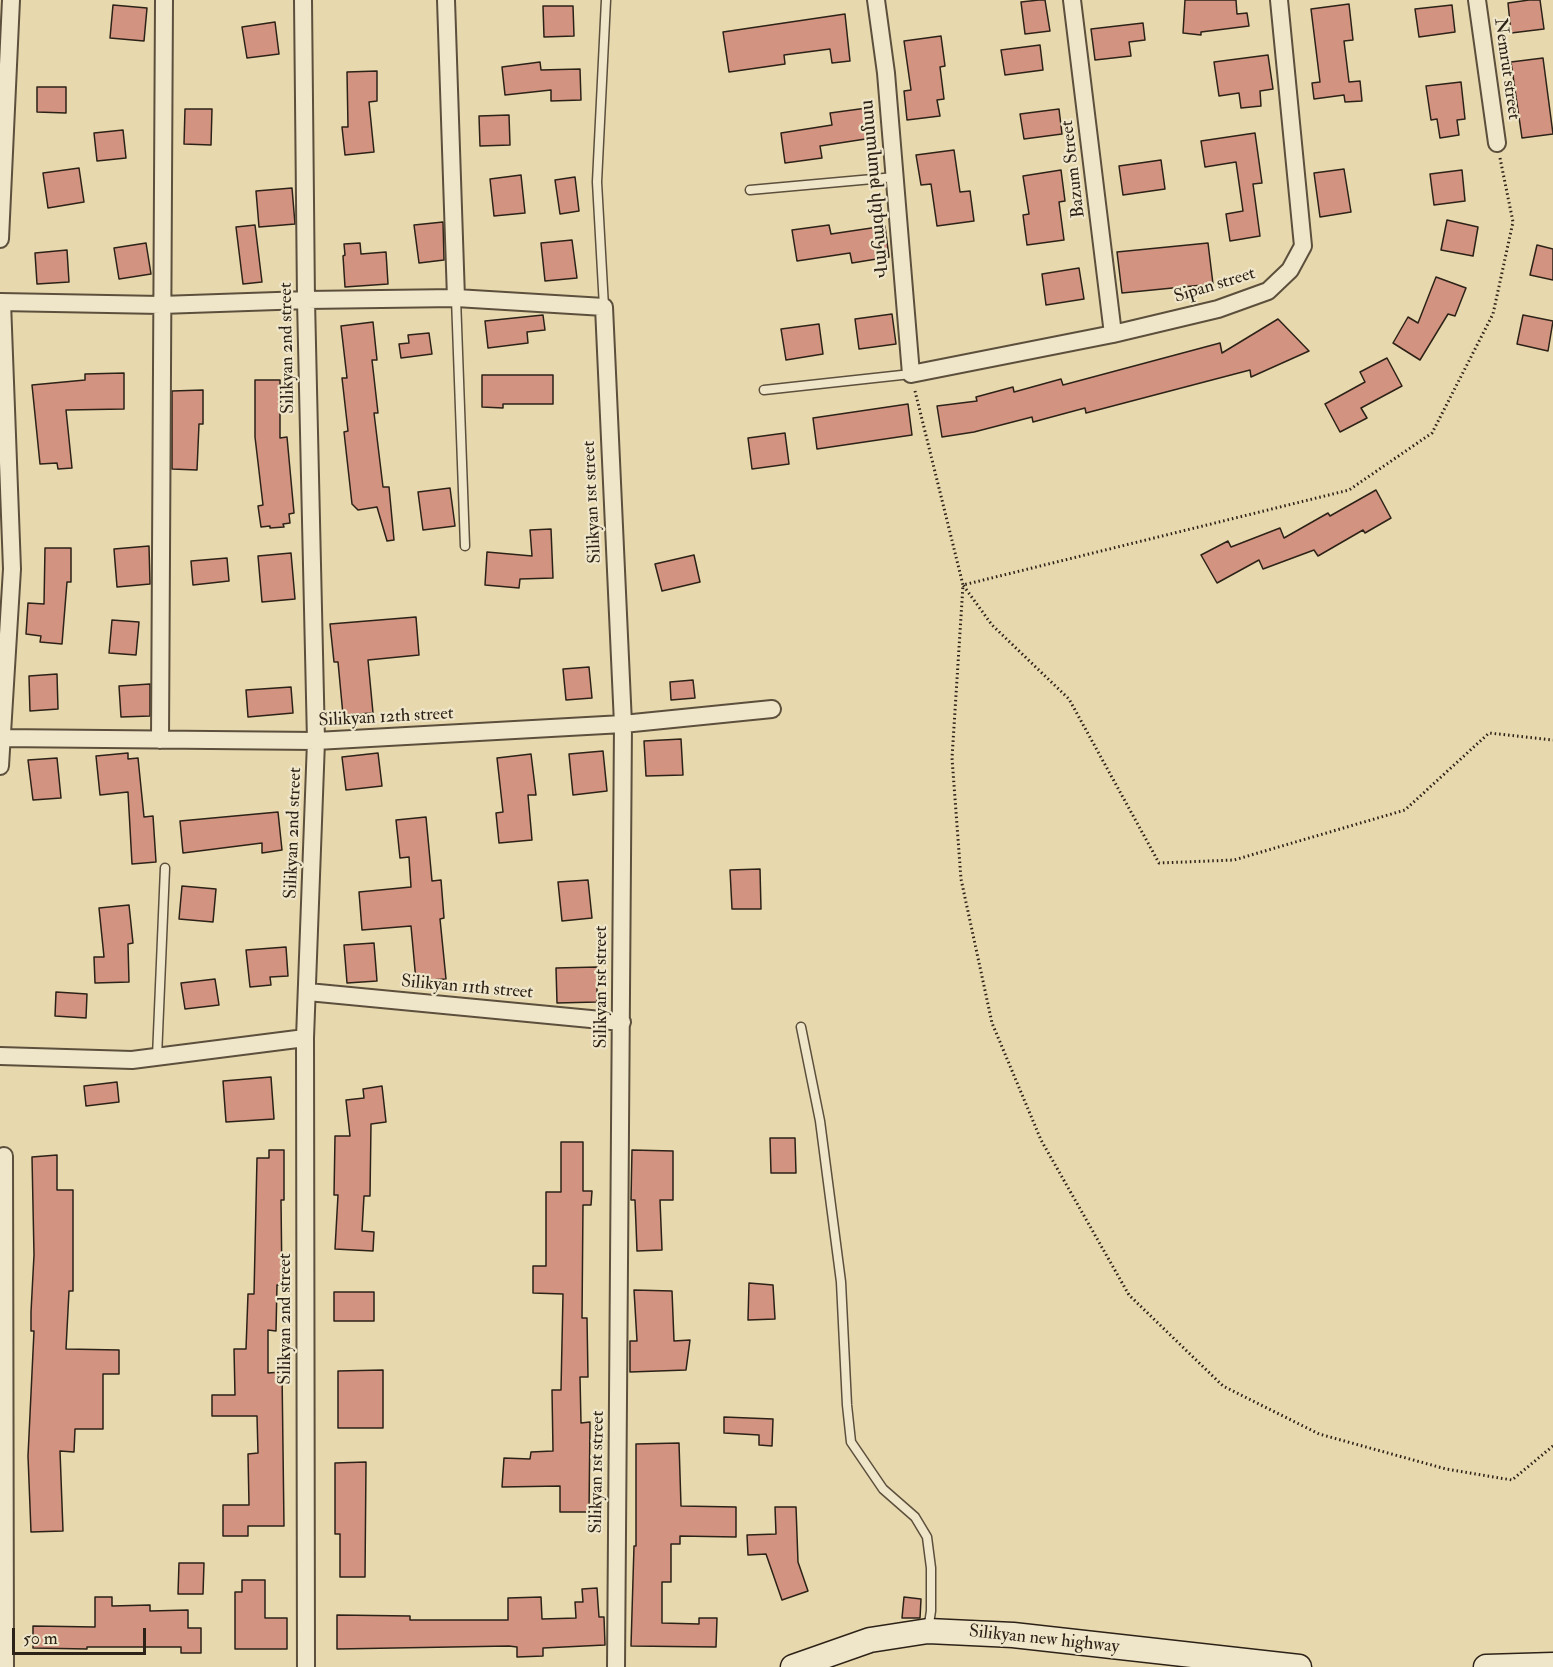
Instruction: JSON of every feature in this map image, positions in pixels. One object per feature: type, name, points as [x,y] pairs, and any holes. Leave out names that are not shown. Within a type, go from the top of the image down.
[{"type":"main road","name":"Silikyan new highway","points":[[793,1667],[870,1640],[928,1631],[1013,1635],[1299,1667]]},
{"type":"main road","points":[[1486,1667],[1553,1665]]},
{"type":"street","points":[[0,239],[11,0]]},
{"type":"street","points":[[160,740],[164,0]]},
{"type":"street","name":"Silikyan 2nd street","points":[[303,0],[306,300],[316,741],[305,1038],[306,1667]]},
{"type":"street","points":[[446,0],[456,298]]},
{"type":"street","name":"Վահագնի թաղամաս","points":[[876,0],[886,73],[911,374]]},
{"type":"street","name":"Bazum Street","points":[[1072,0],[1113,334]]},
{"type":"street","name":"Sipan street","points":[[911,374],[1113,334],[1218,309],[1268,291],[1290,270],[1303,246],[1279,0]]},
{"type":"street","name":"Nemrut street","points":[[1477,0],[1497,143]]},
{"type":"street","points":[[0,766],[12,568],[1,302],[161,305],[456,298],[604,307]]},
{"type":"street","name":"Silikyan 1st street","points":[[604,307],[623,724],[616,1667]]},
{"type":"street","name":"Silikyan 12th street","points":[[1,738],[316,741],[623,724],[772,709]]},
{"type":"street","name":"Silikyan 11th street","points":[[308,992],[622,1022]]},
{"type":"street","points":[[0,1056],[132,1060],[305,1038]]},
{"type":"street","points":[[4,1156],[2,1383],[4,1667]]},
{"type":"lane","points":[[604,307],[597,182],[606,0]]},
{"type":"lane","points":[[750,190],[895,177]]},
{"type":"lane","points":[[456,298],[465,546]]},
{"type":"lane","points":[[764,390],[911,374]]},
{"type":"lane","points":[[157,1057],[165,868]]},
{"type":"lane","points":[[801,1027],[820,1121],[841,1282],[851,1442],[883,1489],[915,1517],[927,1537],[931,1568],[931,1611],[928,1631]]},
{"type":"path","points":[[963,585],[1349,490],[1432,433],[1493,314],[1496,302],[1513,222],[1497,143]]},
{"type":"path","points":[[911,374],[963,585],[952,758],[961,879],[992,1023],[1041,1140],[1129,1295],[1223,1386],[1319,1434],[1446,1469],[1512,1480],[1553,1446]]},
{"type":"path","points":[[963,585],[992,625],[1069,699],[1159,863],[1233,860],[1405,810],[1489,733],[1553,740]]},
{"type":"building","points":[[1045,0],[1050,31],[1025,34],[1021,2]]},
{"type":"building","points":[[1185,0],[1236,0],[1237,14],[1247,13],[1249,26],[1201,32],[1201,35],[1183,33]]},
{"type":"building","points":[[1540,0],[1544,29],[1511,33],[1508,3]]},
{"type":"building","points":[[1349,4],[1353,40],[1344,41],[1349,82],[1360,81],[1362,101],[1345,102],[1344,95],[1314,99],[1312,83],[1320,82],[1311,9]]},
{"type":"building","points":[[113,5],[147,8],[144,41],[110,38]]},
{"type":"building","points":[[1452,5],[1455,32],[1419,37],[1415,9]]},
{"type":"building","points":[[543,6],[573,6],[574,36],[544,37]]},
{"type":"building","points":[[845,14],[850,61],[832,63],[830,49],[784,55],[785,64],[729,72],[723,32]]},
{"type":"building","points":[[275,22],[279,54],[247,58],[242,27]]},
{"type":"building","points":[[1143,23],[1145,40],[1129,42],[1131,56],[1095,60],[1091,29]]},
{"type":"building","points":[[941,36],[945,66],[940,67],[944,99],[937,100],[940,116],[907,120],[904,91],[911,90],[904,41]]},
{"type":"building","points":[[1040,45],[1043,70],[1005,75],[1001,50]]},
{"type":"building","points":[[1268,55],[1273,89],[1260,91],[1261,106],[1241,108],[1239,93],[1219,96],[1214,62]]},
{"type":"building","points":[[1543,58],[1553,134],[1522,138],[1511,62]]},
{"type":"building","points":[[540,62],[541,70],[580,69],[581,100],[551,101],[551,90],[505,95],[502,67]]},
{"type":"building","points":[[377,71],[377,101],[369,102],[374,152],[345,155],[342,127],[348,127],[347,72]]},
{"type":"building","points":[[1461,82],[1465,119],[1457,120],[1459,135],[1440,138],[1437,119],[1431,120],[1426,86]]},
{"type":"building","points":[[37,87],[66,87],[66,113],[37,112]]},
{"type":"building","points":[[867,108],[872,138],[820,146],[822,158],[785,163],[781,133],[832,125],[830,113]]},
{"type":"building","points":[[185,109],[212,109],[211,145],[184,144]]},
{"type":"building","points":[[1059,109],[1062,134],[1024,139],[1020,114]]},
{"type":"building","points":[[509,115],[510,145],[480,146],[479,116]]},
{"type":"building","points":[[123,130],[126,158],[97,161],[94,133]]},
{"type":"building","points":[[1255,133],[1262,183],[1253,184],[1260,236],[1230,241],[1226,214],[1243,211],[1236,162],[1205,167],[1201,141]]},
{"type":"building","points":[[954,150],[960,192],[970,191],[974,221],[937,226],[931,184],[921,185],[916,155]]},
{"type":"building","points":[[1161,160],[1165,189],[1123,195],[1119,166]]},
{"type":"building","points":[[79,168],[84,202],[48,208],[43,173]]},
{"type":"building","points":[[1344,169],[1351,212],[1320,217],[1314,173]]},
{"type":"building","points":[[1061,170],[1065,201],[1059,202],[1064,240],[1027,245],[1023,215],[1029,214],[1023,176]]},
{"type":"building","points":[[1462,170],[1465,201],[1434,205],[1430,174]]},
{"type":"building","points":[[521,175],[525,213],[494,216],[490,179]]},
{"type":"building","points":[[575,177],[579,211],[560,214],[555,180]]},
{"type":"building","points":[[292,188],[295,224],[259,227],[256,191]]},
{"type":"building","points":[[1447,220],[1478,227],[1473,256],[1441,250]]},
{"type":"building","points":[[443,222],[444,260],[419,263],[414,225]]},
{"type":"building","points":[[255,225],[262,282],[243,284],[236,227]]},
{"type":"building","points":[[829,225],[831,234],[885,226],[889,257],[852,263],[850,253],[797,261],[792,230]]},
{"type":"building","points":[[572,240],[577,278],[545,281],[541,243]]},
{"type":"building","points":[[146,243],[151,274],[119,279],[114,248]]},
{"type":"building","points":[[360,243],[361,254],[386,252],[388,284],[345,287],[344,244]]},
{"type":"building","points":[[1208,243],[1213,284],[1122,293],[1117,252]]},
{"type":"building","points":[[1537,245],[1553,249],[1553,280],[1530,275]]},
{"type":"building","points":[[67,250],[69,282],[37,284],[35,253]]},
{"type":"building","points":[[1079,268],[1084,299],[1046,305],[1042,274]]},
{"type":"building","points":[[1436,277],[1466,288],[1455,316],[1448,314],[1420,360],[1393,343],[1408,317],[1418,323]]},
{"type":"building","points":[[892,314],[896,344],[859,349],[855,319]]},
{"type":"building","points":[[543,315],[545,330],[527,332],[528,343],[488,348],[485,321]]},
{"type":"building","points":[[1523,315],[1553,321],[1548,351],[1517,344]]},
{"type":"building","points":[[1278,319],[1309,351],[1251,377],[1250,370],[1086,413],[1085,408],[1033,422],[1032,417],[974,432],[942,437],[937,406],[977,401],[976,397],[1013,387],[1014,392],[1061,379],[1063,385],[1220,343],[1222,353]]},
{"type":"building","points":[[373,322],[377,360],[372,360],[378,413],[374,413],[383,487],[389,487],[394,540],[387,541],[377,507],[358,510],[352,504],[344,432],[348,431],[342,378],[347,378],[341,326]]},
{"type":"building","points":[[819,324],[823,354],[786,360],[781,329]]},
{"type":"building","points":[[429,333],[432,354],[401,358],[399,344],[409,343],[408,335]]},
{"type":"building","points":[[1387,358],[1402,386],[1361,408],[1367,418],[1340,432],[1325,404],[1365,382],[1360,372]]},
{"type":"building","points":[[124,373],[124,409],[66,410],[72,468],[58,469],[57,463],[40,464],[32,385],[85,380],[85,374]]},
{"type":"building","points":[[482,375],[553,375],[553,404],[503,404],[503,408],[482,407]]},
{"type":"building","points":[[255,380],[280,380],[280,438],[287,437],[294,513],[289,514],[290,523],[283,524],[284,527],[261,527],[258,506],[263,505],[255,437]]},
{"type":"building","points":[[203,390],[203,424],[199,424],[197,470],[172,469],[172,391]]},
{"type":"building","points":[[908,404],[912,435],[817,449],[813,418]]},
{"type":"building","points":[[785,433],[789,464],[752,469],[748,438]]},
{"type":"building","points":[[450,488],[455,526],[423,530],[418,492]]},
{"type":"building","points":[[1376,490],[1391,518],[1365,533],[1363,530],[1318,556],[1314,550],[1263,569],[1259,560],[1217,583],[1201,555],[1228,541],[1231,547],[1280,528],[1284,538],[1328,513],[1330,516]]},
{"type":"building","points":[[551,529],[553,578],[520,579],[519,588],[485,585],[487,552],[532,556],[530,530]]},
{"type":"building","points":[[149,546],[150,584],[117,587],[114,549]]},
{"type":"building","points":[[45,548],[71,548],[71,582],[67,582],[62,644],[40,642],[41,636],[26,634],[28,603],[44,604]]},
{"type":"building","points":[[291,553],[295,599],[262,602],[258,556]]},
{"type":"building","points":[[694,555],[700,582],[662,591],[655,564]]},
{"type":"building","points":[[227,558],[229,581],[193,585],[191,561]]},
{"type":"building","points":[[416,617],[419,655],[368,660],[373,713],[343,715],[338,662],[334,662],[330,624]]},
{"type":"building","points":[[112,620],[139,622],[136,655],[109,653]]},
{"type":"building","points":[[589,667],[592,698],[566,700],[563,669]]},
{"type":"building","points":[[57,674],[58,709],[30,711],[29,676]]},
{"type":"building","points":[[693,680],[695,698],[671,700],[670,682]]},
{"type":"building","points":[[150,684],[150,716],[121,717],[119,686]]},
{"type":"building","points":[[291,687],[293,713],[248,717],[246,690]]},
{"type":"building","points":[[681,739],[683,775],[646,776],[644,741]]},
{"type":"building","points":[[603,751],[607,791],[573,795],[569,754]]},
{"type":"building","points":[[128,753],[128,759],[138,758],[144,817],[153,816],[156,862],[132,864],[128,792],[100,795],[96,756]]},
{"type":"building","points":[[378,753],[382,786],[346,790],[342,757]]},
{"type":"building","points":[[531,754],[536,795],[528,795],[532,840],[499,843],[496,813],[503,812],[497,758]]},
{"type":"building","points":[[57,758],[61,798],[33,800],[28,760]]},
{"type":"building","points":[[278,812],[282,850],[262,853],[262,843],[183,853],[180,821]]},
{"type":"building","points":[[426,817],[432,881],[441,880],[444,918],[440,919],[446,979],[416,981],[411,926],[362,930],[359,892],[411,887],[409,857],[400,858],[396,820]]},
{"type":"building","points":[[760,869],[761,909],[732,909],[730,870]]},
{"type":"building","points":[[588,880],[592,918],[562,921],[558,882]]},
{"type":"building","points":[[182,886],[216,889],[213,922],[179,919]]},
{"type":"building","points":[[129,905],[133,943],[128,944],[129,982],[95,983],[94,957],[104,957],[99,908]]},
{"type":"building","points":[[374,943],[377,981],[347,983],[344,945]]},
{"type":"building","points":[[286,947],[288,976],[270,977],[271,985],[250,987],[246,950]]},
{"type":"building","points":[[597,967],[597,1002],[557,1003],[556,968]]},
{"type":"building","points":[[215,979],[219,1005],[185,1009],[181,983]]},
{"type":"building","points":[[56,992],[87,994],[86,1018],[55,1016]]},
{"type":"building","points":[[271,1077],[274,1119],[226,1122],[223,1081]]},
{"type":"building","points":[[117,1082],[119,1102],[86,1106],[84,1086]]},
{"type":"building","points":[[382,1086],[386,1122],[371,1124],[370,1196],[364,1196],[362,1231],[374,1232],[373,1251],[335,1249],[338,1195],[334,1195],[335,1136],[350,1136],[346,1100],[364,1098],[363,1089]]},
{"type":"building","points":[[770,1138],[795,1138],[796,1173],[771,1173]]},
{"type":"building","points":[[561,1142],[583,1142],[583,1191],[592,1191],[591,1205],[583,1205],[582,1318],[587,1318],[588,1377],[580,1377],[581,1423],[590,1422],[589,1512],[560,1512],[560,1486],[502,1487],[504,1458],[530,1459],[531,1452],[553,1451],[552,1390],[561,1390],[563,1294],[533,1293],[533,1266],[546,1266],[546,1192],[561,1192]]},
{"type":"building","points":[[269,1150],[284,1150],[284,1200],[281,1200],[282,1285],[277,1285],[276,1331],[268,1330],[268,1373],[282,1372],[284,1526],[248,1526],[248,1536],[223,1536],[223,1505],[249,1505],[248,1454],[258,1453],[257,1416],[212,1416],[212,1395],[235,1395],[234,1349],[246,1349],[248,1294],[254,1294],[257,1158],[269,1158]]},
{"type":"building","points":[[632,1150],[673,1151],[673,1200],[660,1200],[662,1250],[637,1251],[635,1200],[631,1200]]},
{"type":"building","points":[[57,1155],[57,1190],[73,1190],[73,1291],[69,1291],[66,1349],[119,1350],[119,1374],[103,1374],[103,1429],[75,1429],[74,1452],[60,1451],[63,1531],[31,1532],[28,1456],[34,1331],[31,1331],[34,1255],[32,1157]]},
{"type":"building","points":[[749,1283],[773,1285],[775,1319],[748,1320]]},
{"type":"building","points":[[634,1290],[672,1291],[674,1341],[690,1340],[686,1370],[630,1372],[630,1341],[637,1341]]},
{"type":"building","points":[[334,1292],[374,1292],[374,1321],[334,1321]]},
{"type":"building","points":[[383,1370],[383,1428],[338,1428],[338,1371]]},
{"type":"building","points":[[724,1417],[773,1419],[772,1446],[759,1445],[759,1435],[724,1433]]},
{"type":"building","points":[[679,1443],[681,1506],[736,1507],[736,1537],[680,1536],[680,1544],[671,1544],[671,1582],[662,1582],[662,1623],[699,1624],[699,1618],[717,1618],[716,1647],[631,1646],[634,1546],[636,1546],[636,1444]]},
{"type":"building","points":[[366,1462],[365,1577],[340,1577],[340,1534],[335,1534],[335,1463]]},
{"type":"building","points":[[775,1507],[796,1507],[798,1562],[808,1591],[782,1600],[766,1554],[748,1555],[747,1535],[776,1534]]},
{"type":"building","points":[[179,1563],[204,1563],[203,1594],[178,1594]]},
{"type":"building","points":[[242,1580],[265,1580],[265,1618],[287,1618],[287,1649],[235,1649],[235,1592],[242,1592]]},
{"type":"building","points":[[597,1588],[599,1617],[604,1617],[605,1645],[543,1648],[543,1656],[517,1657],[517,1647],[509,1646],[337,1649],[337,1615],[410,1616],[410,1620],[508,1620],[508,1598],[541,1597],[542,1619],[576,1618],[575,1602],[583,1602],[582,1589]]},
{"type":"building","points":[[95,1597],[112,1597],[112,1606],[150,1605],[150,1611],[188,1610],[188,1628],[201,1628],[201,1653],[181,1653],[181,1647],[33,1648],[33,1626],[95,1627]]},
{"type":"building","points":[[904,1597],[921,1599],[920,1618],[902,1618]]}]
